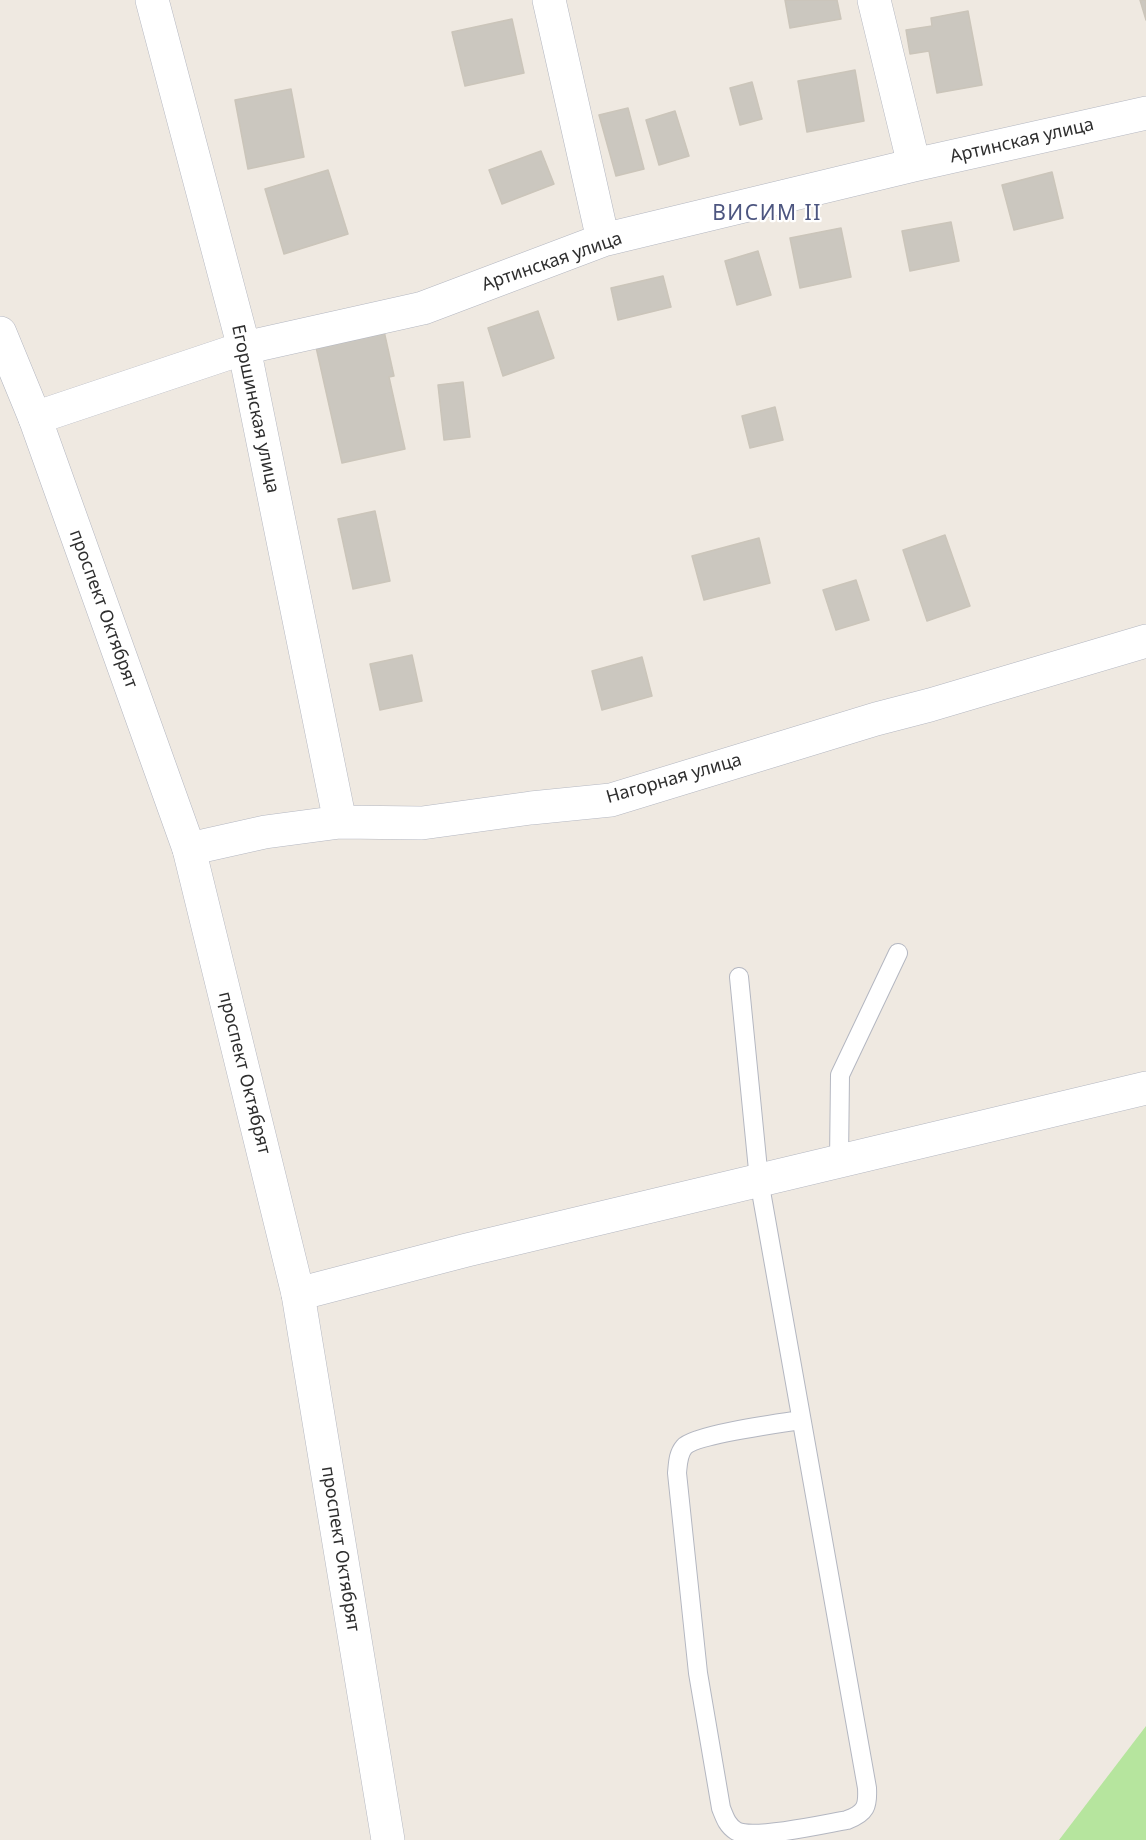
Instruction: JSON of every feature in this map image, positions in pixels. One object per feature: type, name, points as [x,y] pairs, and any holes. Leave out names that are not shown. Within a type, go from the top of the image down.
[{"type":"street","name":"Егоршинская улица","points":[[152,0],[244,348],[340,822]]},
{"type":"street","points":[[549,0],[603,240]]},
{"type":"street","points":[[874,0],[914,165]]},
{"type":"street","name":"Артинская улица","points":[[35,418],[244,348],[423,308],[603,240],[914,165],[1146,113]]},
{"type":"street","name":"проспект Октябрят","points":[[0,333],[35,418],[189,849],[298,1294],[388,1840]]},
{"type":"street","name":"Нагорная улица","points":[[189,849],[265,832],[340,822],[422,824],[611,800],[876,719],[1146,642]]},
{"type":"street","points":[[298,1294],[467,1250],[1146,1088]]},
{"type":"lane","points":[[839,1161],[840,1075],[898,953]]},
{"type":"lane","points":[[739,977],[759,1180],[867,1788],[868,1803],[859,1816],[847,1820],[757,1836],[738,1832],[726,1823],[722,1808],[698,1673],[676,1473],[678,1456],[686,1444],[702,1438],[801,1420]]},
{"type":"green space","points":[[1146,1726],[1146,1840],[1059,1840]]},
{"type":"building","points":[[785,0],[837,0],[841,19],[790,28]]},
{"type":"building","points":[[1140,0],[1146,0],[1146,20]]},
{"type":"building","points":[[968,11],[982,85],[937,93],[929,51],[910,54],[906,30],[932,26],[931,18]]},
{"type":"building","points":[[512,19],[524,73],[465,86],[452,32]]},
{"type":"building","points":[[855,70],[864,121],[807,132],[798,81]]},
{"type":"building","points":[[752,82],[762,119],[740,125],[730,88]]},
{"type":"building","points":[[291,89],[304,157],[248,169],[235,100]]},
{"type":"building","points":[[628,108],[644,169],[616,176],[599,115]]},
{"type":"building","points":[[675,111],[689,156],[659,165],[646,120]]},
{"type":"building","points":[[541,151],[554,184],[502,204],[489,170]]},
{"type":"building","points":[[328,170],[348,234],[284,254],[265,189]]},
{"type":"building","points":[[1052,172],[1063,218],[1014,230],[1002,185]]},
{"type":"building","points":[[951,222],[959,261],[910,271],[902,231]]},
{"type":"building","points":[[841,228],[851,277],[800,288],[790,238]]},
{"type":"building","points":[[758,251],[771,295],[737,305],[725,261]]},
{"type":"building","points":[[663,276],[671,307],[618,320],[611,288]]},
{"type":"building","points":[[538,311],[554,358],[503,376],[488,328]]},
{"type":"building","points":[[384,331],[394,376],[389,377],[405,449],[342,463],[316,347]]},
{"type":"building","points":[[463,382],[470,437],[444,440],[438,385]]},
{"type":"building","points":[[775,407],[783,440],[750,448],[742,416]]},
{"type":"building","points":[[375,511],[390,581],[353,589],[338,519]]},
{"type":"building","points":[[945,535],[970,606],[927,621],[903,550]]},
{"type":"building","points":[[759,538],[770,583],[704,600],[692,556]]},
{"type":"building","points":[[856,580],[869,620],[836,630],[823,590]]},
{"type":"building","points":[[412,655],[422,701],[380,710],[370,664]]},
{"type":"building","points":[[642,657],[652,696],[602,710],[592,671]]},
{"type":"district","name":"ВИСИМ II","points":[[767,214]]}]
